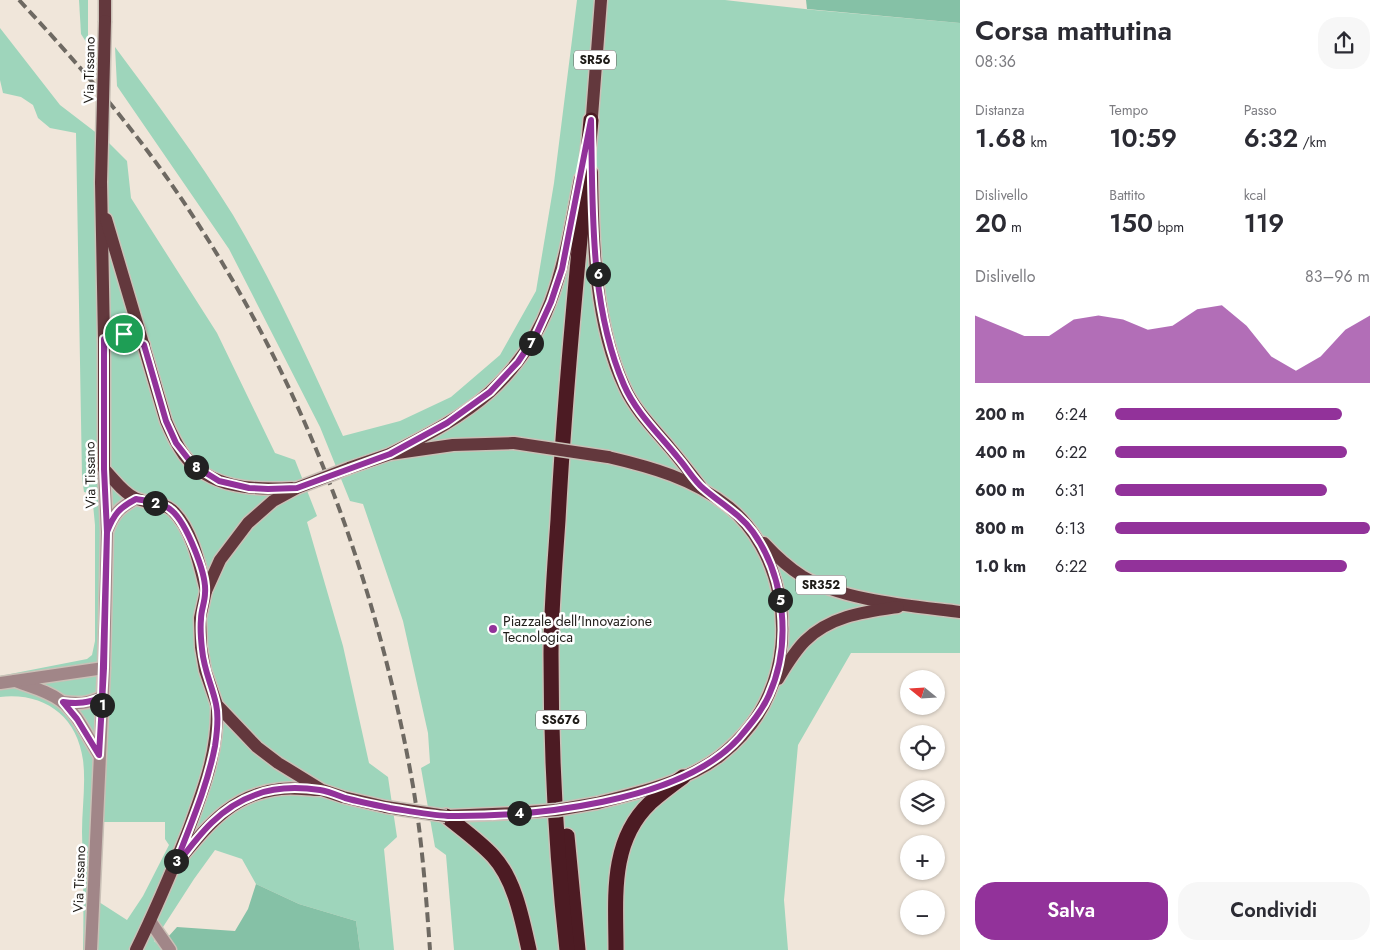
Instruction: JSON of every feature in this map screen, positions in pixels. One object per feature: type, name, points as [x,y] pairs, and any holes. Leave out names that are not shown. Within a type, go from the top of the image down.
[{"type":"highway","name":"SS676","points":[[567,950],[559,875],[554,783],[551,652],[559,490],[591,120]]},
{"type":"highway","name":"SS676","points":[[559,490],[559,653],[562,781],[578,950]]},
{"type":"highway","points":[[616,950],[617,871],[628,832],[650,803],[683,777]]},
{"type":"highway","points":[[446,816],[477,840],[494,857],[504,872],[512,890],[529,950]]},
{"type":"main road","name":"Via Tissano","points":[[104,469],[101,182],[105,0]]},
{"type":"main road","name":"SR56","points":[[601,0],[591,120],[592,192],[596,263],[603,318],[611,351],[625,388],[646,420],[701,487]]},
{"type":"main road","name":"SR56","points":[[390,454],[447,423],[490,392],[518,362],[536,335],[551,302],[562,269],[591,120]]},
{"type":"main road","points":[[101,204],[166,421],[176,443],[193,465],[219,481],[233,486],[268,489],[297,488]]},
{"type":"main road","points":[[104,339],[124,334],[144,345]]},
{"type":"main road","points":[[136,950],[174,868],[209,771],[215,745],[217,705],[205,670],[200,618],[206,591],[220,560],[248,523],[273,501],[297,488],[390,454],[453,445],[514,443],[608,457],[651,467],[701,487],[730,508],[752,530],[770,562],[776,580],[780,600],[782,630],[780,653],[769,694],[757,716],[734,743],[713,760],[683,777],[632,794],[597,803],[557,810],[446,816],[386,807],[343,797],[322,790],[278,763],[257,747],[217,705]]},
{"type":"main road","points":[[104,469],[136,499],[161,504],[171,509],[182,521],[200,566],[206,591]]},
{"type":"main road","name":"SR352","points":[[752,530],[788,566],[818,584],[840,592],[906,605],[960,612]]},
{"type":"main road","name":"SR352","points":[[769,694],[791,659],[804,642],[817,631],[834,621],[854,615],[906,605]]},
{"type":"main road","points":[[174,868],[204,829],[230,806],[257,794],[282,789],[322,790]]},
{"type":"street","name":"Via Tissano","points":[[91,950],[104,668],[107,532],[104,469]]},
{"type":"street","points":[[107,532],[112,517],[122,507],[136,499]]},
{"type":"street","points":[[0,683],[104,668]]},
{"type":"street","points":[[15,681],[44,692],[63,702],[88,703],[102,697]]},
{"type":"street","points":[[63,702],[77,719],[99,755]]},
{"type":"street","points":[[150,921],[170,950]]},
{"type":"green space","points":[[79,0],[88,0],[88,45],[81,34]]},
{"type":"green space","points":[[577,0],[725,0],[960,23],[960,653],[851,653],[798,745],[784,900],[788,950],[454,950],[446,855],[435,847],[421,768],[430,763],[428,733],[403,621],[363,504],[350,501],[320,427],[229,249],[117,86],[115,47],[191,151],[233,215],[277,296],[343,436],[400,421],[451,397],[500,355],[536,291],[554,183]]},
{"type":"green space","points":[[806,0],[960,0],[960,23],[807,9]]},
{"type":"green space","points":[[0,28],[60,105],[107,141],[127,161],[131,198],[217,333],[275,453],[295,460],[317,516],[307,522],[343,646],[369,763],[388,777],[397,837],[384,849],[394,950],[360,950],[356,921],[299,904],[256,884],[242,859],[215,850],[154,941],[165,950],[83,950],[82,832],[84,778],[80,744],[66,719],[56,710],[44,703],[31,699],[16,696],[0,697],[0,676],[87,659],[92,655],[95,641],[95,525],[92,494],[84,492],[82,477],[76,133],[50,128],[38,118],[33,105],[21,97],[3,93],[0,80]],"holes":[[[104,822],[165,822],[165,839],[169,845],[143,896],[127,920],[99,902]]]},
{"type":"green space","points":[[256,884],[299,904],[356,921],[360,950],[175,950],[168,937],[177,927],[235,931],[248,909]]},
{"type":"railway","points":[[19,0],[131,129],[165,175],[211,245],[253,317],[290,391],[323,467],[352,544],[376,623],[396,704],[416,806],[430,950]]},
{"type":"place","name":"Piazzale dell'Innovazione Tecnologica","points":[[493,629]]},
{"type":"route","points":[[124,334],[104,339],[104,469],[107,532],[104,668],[99,755],[77,719],[63,702],[88,703],[102,697],[107,532],[112,517],[122,507],[136,499],[161,504],[171,509],[182,521],[191,540],[206,591],[200,618],[202,647],[205,670],[217,705],[215,745],[209,771],[174,868],[204,829],[230,806],[257,794],[282,789],[322,790],[386,807],[446,816],[557,810],[632,794],[683,777],[719,756],[734,743],[757,716],[769,694],[780,653],[782,630],[780,600],[776,580],[770,562],[752,530],[730,508],[701,487],[646,420],[625,388],[611,351],[603,318],[596,263],[592,192],[591,120],[562,269],[551,302],[536,335],[518,362],[490,392],[447,423],[390,454],[297,488],[249,488],[233,486],[219,481],[193,465],[176,443],[156,391],[144,345],[124,334]]}]
